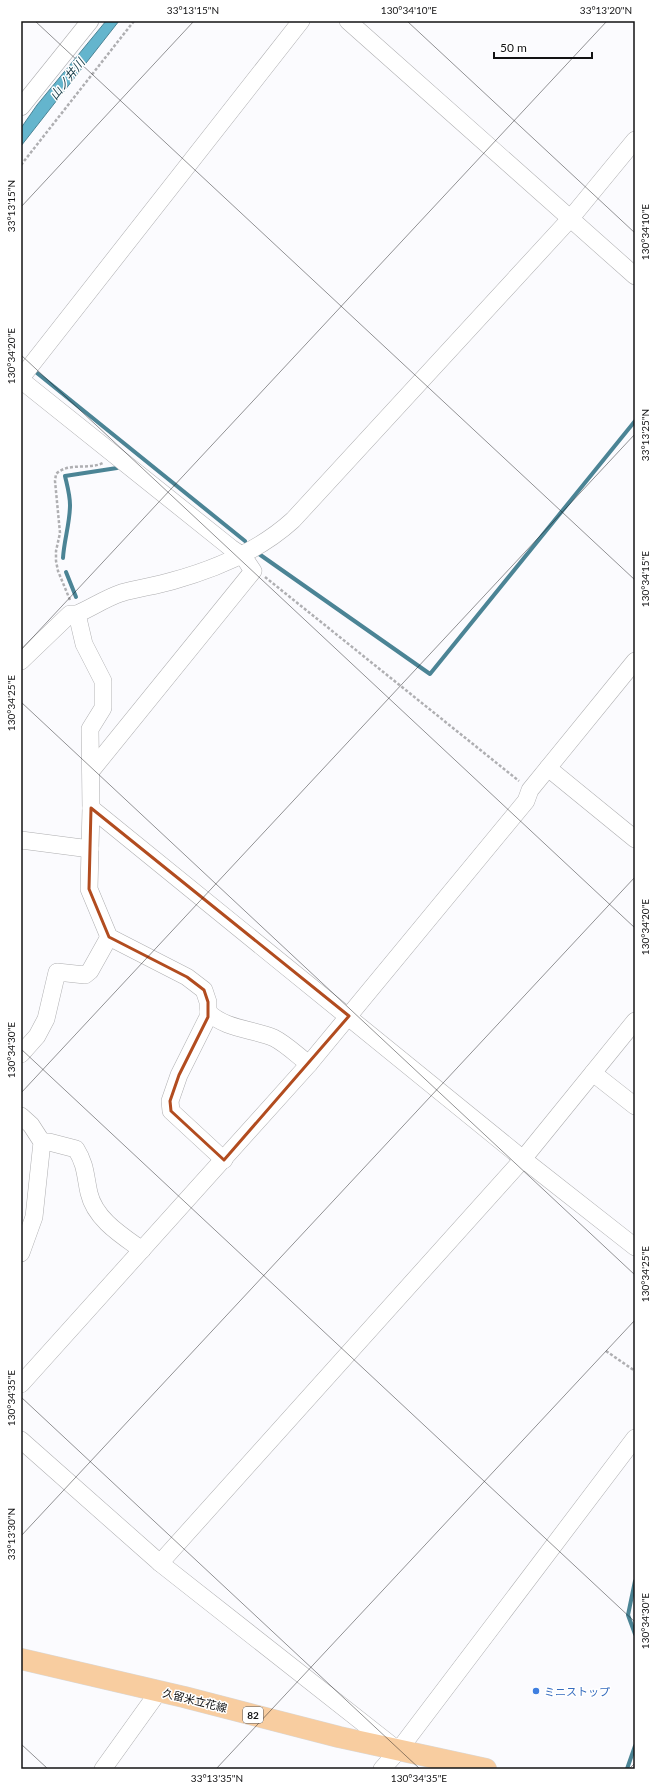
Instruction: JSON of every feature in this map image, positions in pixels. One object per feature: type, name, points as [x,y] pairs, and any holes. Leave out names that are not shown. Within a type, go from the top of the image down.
[{"type":"main road","name":"久留米立花線","points":[[21,1659],[159,1691],[398,1751],[486,1769]]},
{"type":"street","points":[[21,107],[90,21]]},
{"type":"street","points":[[91,771],[253,571],[243,556],[116,457],[21,379],[301,21]]},
{"type":"street","points":[[348,21],[635,276]]},
{"type":"street","points":[[21,661],[70,614],[77,614],[120,594],[173,581],[243,556],[278,533],[293,520],[570,219],[635,140]]},
{"type":"street","points":[[77,614],[84,644],[103,681],[102,708],[90,729],[91,808],[89,888],[109,937],[187,977],[204,990],[208,1002],[208,1017],[179,1074],[170,1101],[171,1111],[224,1160]]},
{"type":"street","points":[[21,1384],[309,1064],[526,801],[530,790],[635,661]]},
{"type":"street","points":[[548,768],[635,839]]},
{"type":"street","points":[[91,808],[349,1016],[523,1159],[634,1244]]},
{"type":"street","points":[[21,840],[90,849]]},
{"type":"street","points":[[21,1054],[36,1036],[46,1019],[57,972],[85,975],[90,971],[109,937]]},
{"type":"street","points":[[208,1012],[213,1018],[275,1039],[309,1064]]},
{"type":"street","points":[[160,1563],[523,1159],[635,1021]]},
{"type":"street","points":[[593,1073],[635,1106]]},
{"type":"street","points":[[21,1116],[31,1125],[42,1142],[34,1217],[21,1253]]},
{"type":"street","points":[[42,1142],[49,1142],[76,1149],[83,1160],[89,1194],[97,1211],[108,1224],[142,1250]]},
{"type":"street","points":[[382,1769],[398,1751],[635,1438]]},
{"type":"street","points":[[21,1440],[160,1563],[398,1751]]},
{"type":"street","points":[[103,1769],[159,1691]]},
{"type":"path","points":[[21,165],[134,21]]},
{"type":"path","points":[[77,614],[58,571],[56,551],[60,533],[55,481],[56,474],[65,468],[98,466],[116,457]]},
{"type":"path","points":[[253,571],[259,572],[530,790]]},
{"type":"path","points":[[606,1351],[635,1371]]},
{"type":"highlighted area","points":[[91,808],[349,1016],[224,1160],[171,1111],[170,1101],[179,1075],[208,1017],[208,1002],[204,990],[187,977],[109,937],[89,889]]},
{"type":"water","name":"山ノ井川","points":[[106,21],[119,21],[21,146],[21,128],[37,105]]},
{"type":"waterway","points":[[32,369],[245,541]]},
{"type":"waterway","points":[[259,554],[430,674],[635,421]]},
{"type":"waterway","points":[[63,558],[70,505],[65,476],[117,468]]},
{"type":"waterway","points":[[66,572],[76,597]]},
{"type":"waterway","points":[[635,1581],[628,1615],[635,1634]]},
{"type":"waterway","points":[[627,1769],[635,1746]]},
{"type":"place","name":"ミニストップ","points":[[536,1691]]}]
